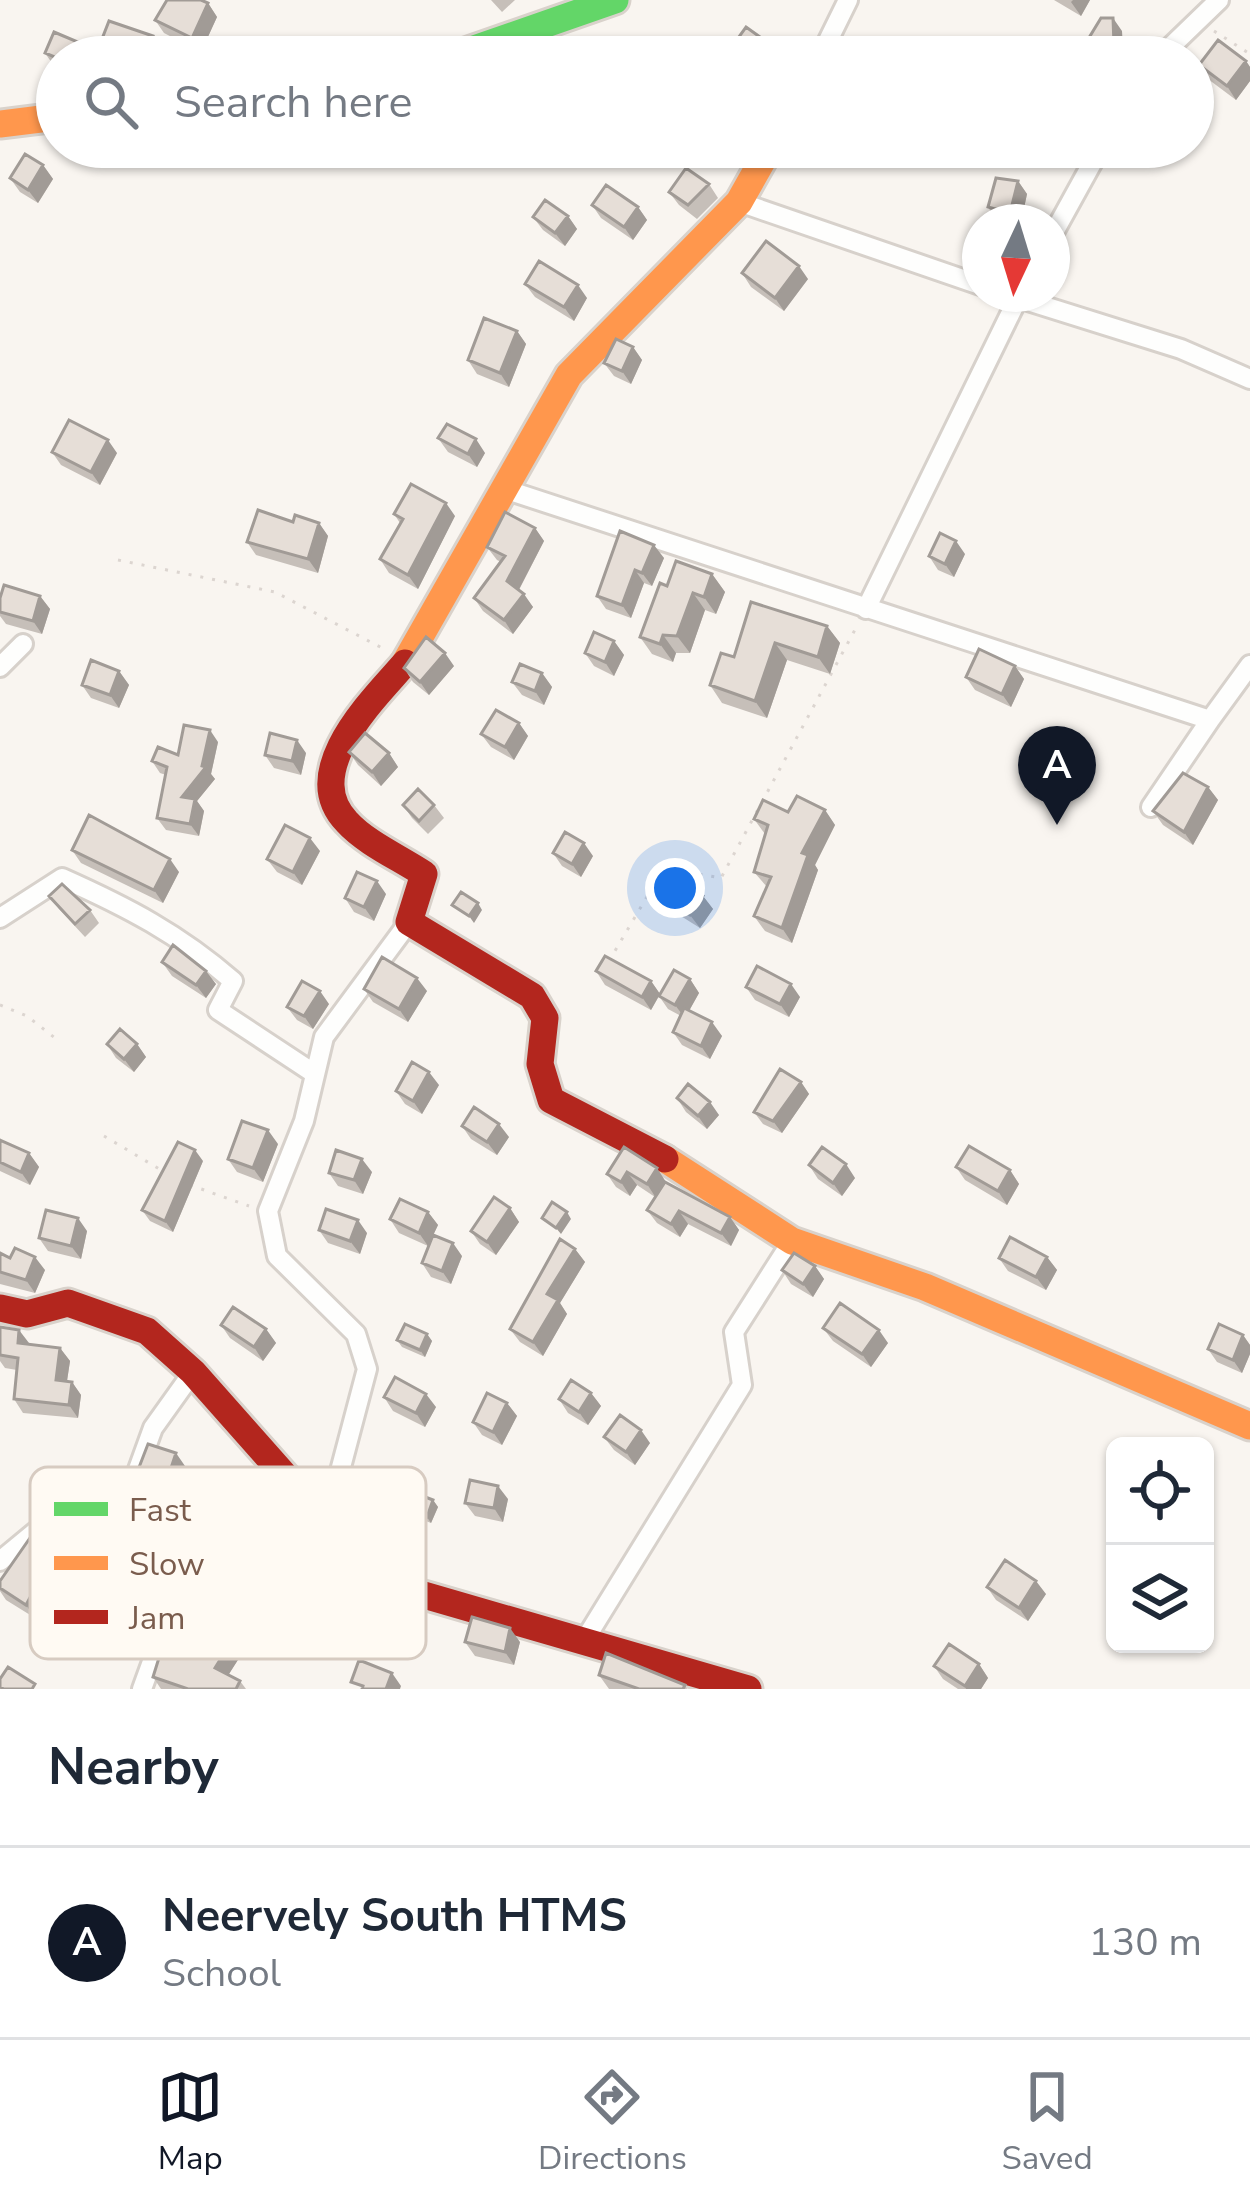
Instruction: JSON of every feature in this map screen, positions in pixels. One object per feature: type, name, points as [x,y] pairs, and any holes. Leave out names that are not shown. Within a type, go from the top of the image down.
[{"type":"street","points":[[511,36],[615,0]]},
{"type":"street","points":[[830,36],[848,0]]},
{"type":"street","points":[[1182,36],[1220,0]]},
{"type":"street","points":[[0,124],[36,120]]},
{"type":"street","points":[[340,1467],[367,1369],[356,1334],[277,1256],[268,1211],[304,1120],[324,1037],[409,922],[424,874],[344,820],[333,785],[341,737],[405,664],[569,375],[740,202],[759,168]]},
{"type":"street","points":[[1070,204],[1089,168]]},
{"type":"street","points":[[740,202],[962,279]]},
{"type":"street","points":[[866,609],[1007,312]]},
{"type":"street","points":[[1067,312],[1180,349],[1250,379]]},
{"type":"street","points":[[504,489],[1210,719]]},
{"type":"street","points":[[0,667],[23,644]]},
{"type":"street","points":[[1151,807],[1250,665]]},
{"type":"street","points":[[0,918],[62,878],[101,896],[184,938],[232,981],[218,1010],[315,1074]]},
{"type":"street","points":[[409,922],[532,996],[545,1018],[540,1064],[551,1100],[632,1138],[791,1241],[925,1287],[1250,1426]]},
{"type":"street","points":[[584,1641],[742,1385],[734,1332],[791,1241]]},
{"type":"street","points":[[0,1308],[27,1315],[68,1303],[147,1331],[193,1372],[278,1467]]},
{"type":"street","points":[[139,1467],[153,1428],[193,1372]]},
{"type":"street","points":[[0,1561],[30,1536]]},
{"type":"street","points":[[426,1595],[735,1687]]},
{"type":"street","points":[[142,1689],[153,1659]]},
{"type":"path","points":[[1198,20],[1250,54]]},
{"type":"path","points":[[118,560],[275,592],[361,633],[405,664]]},
{"type":"path","points":[[607,964],[664,868],[721,878],[866,609]]},
{"type":"path","points":[[0,1005],[27,1016],[55,1038]]},
{"type":"path","points":[[104,1136],[178,1181],[268,1211]]},
{"type":"building","points":[[167,0],[208,3],[193,36],[155,20]]},
{"type":"building","points":[[1101,18],[1113,18],[1114,36],[1090,36]]},
{"type":"building","points":[[109,21],[153,36],[103,36]]},
{"type":"building","points":[[1218,40],[1246,61],[1227,86],[1214,76]]},
{"type":"building","points":[[25,154],[41,168],[28,190],[10,178]]},
{"type":"building","points":[[686,168],[709,184],[688,205],[669,192]]},
{"type":"building","points":[[996,178],[1018,181],[1012,204],[989,204]]},
{"type":"building","points":[[606,185],[638,207],[624,227],[592,205]]},
{"type":"building","points":[[545,200],[568,216],[555,233],[533,217]]},
{"type":"building","points":[[766,241],[799,266],[775,298],[742,273]]},
{"type":"building","points":[[539,261],[578,285],[564,307],[525,284]]},
{"type":"building","points":[[484,318],[517,331],[500,373],[468,360]]},
{"type":"building","points":[[616,339],[633,347],[622,371],[604,363]]},
{"type":"building","points":[[69,420],[108,440],[91,472],[52,452]]},
{"type":"building","points":[[447,424],[476,439],[468,454],[438,438]]},
{"type":"building","points":[[411,484],[446,503],[408,575],[380,559],[403,519],[394,514]]},
{"type":"building","points":[[258,510],[293,522],[295,515],[319,523],[308,559],[247,542]]},
{"type":"building","points":[[505,512],[535,528],[507,581],[524,594],[504,620],[474,598],[505,556],[487,547]]},
{"type":"building","points":[[620,531],[654,545],[642,573],[635,570],[622,605],[597,596]]},
{"type":"building","points":[[940,533],[956,541],[945,564],[929,556]]},
{"type":"building","points":[[676,561],[712,574],[704,597],[693,593],[677,636],[663,635],[660,644],[640,637],[660,583],[667,586]]},
{"type":"building","points":[[4,585],[40,596],[33,621],[0,612]]},
{"type":"building","points":[[751,602],[827,626],[818,657],[775,643],[755,701],[710,685],[721,653],[734,657]]},
{"type":"building","points":[[594,632],[614,641],[605,662],[585,653]]},
{"type":"building","points":[[426,637],[445,653],[420,682],[404,668]]},
{"type":"building","points":[[979,649],[1015,666],[1002,694],[966,677]]},
{"type":"building","points":[[91,660],[119,671],[110,695],[82,685]]},
{"type":"building","points":[[520,664],[542,673],[535,691],[512,682]]},
{"type":"building","points":[[496,710],[519,723],[505,747],[481,734]]},
{"type":"building","points":[[184,725],[210,730],[202,766],[206,767],[182,797],[195,799],[190,824],[157,818],[167,767],[152,761],[158,747],[178,755]]},
{"type":"building","points":[[270,733],[297,740],[292,761],[265,755]]},
{"type":"building","points":[[365,733],[389,753],[372,772],[349,752]]},
{"type":"building","points":[[1183,773],[1208,787],[1184,832],[1153,811]]},
{"type":"building","points":[[418,789],[434,805],[419,821],[403,805]]},
{"type":"building","points":[[797,796],[825,810],[802,853],[808,855],[782,928],[754,916],[771,877],[754,872],[768,825],[754,819],[763,800],[788,812]]},
{"type":"building","points":[[89,815],[170,859],[154,890],[72,850]]},
{"type":"building","points":[[285,825],[310,838],[293,872],[267,859]]},
{"type":"building","points":[[565,832],[584,843],[572,864],[553,853]]},
{"type":"building","points":[[357,872],[377,881],[364,907],[345,898]]},
{"type":"building","points":[[680,880],[703,896],[690,915],[667,899]]},
{"type":"building","points":[[62,884],[90,910],[75,924],[49,896]]},
{"type":"building","points":[[461,892],[478,903],[469,916],[452,905]]},
{"type":"building","points":[[173,945],[206,971],[196,985],[162,962]]},
{"type":"building","points":[[605,956],[651,981],[642,997],[596,971]]},
{"type":"building","points":[[382,957],[417,978],[399,1009],[364,989]]},
{"type":"building","points":[[757,966],[791,984],[780,1004],[746,987]]},
{"type":"building","points":[[674,970],[690,979],[675,1005],[659,996]]},
{"type":"building","points":[[302,981],[320,991],[304,1016],[287,1007]]},
{"type":"building","points":[[684,1008],[712,1022],[701,1046],[673,1032]]},
{"type":"building","points":[[120,1029],[137,1044],[124,1059],[107,1044]]},
{"type":"building","points":[[412,1062],[429,1072],[413,1101],[396,1091]]},
{"type":"building","points":[[780,1069],[801,1082],[773,1121],[754,1112]]},
{"type":"building","points":[[688,1084],[710,1102],[698,1116],[677,1098]]},
{"type":"building","points":[[474,1107],[499,1124],[487,1142],[462,1126]]},
{"type":"building","points":[[242,1121],[268,1130],[253,1168],[228,1159]]},
{"type":"building","points":[[0,1140],[29,1153],[21,1172],[0,1162]]},
{"type":"building","points":[[178,1142],[195,1150],[165,1221],[142,1210]]},
{"type":"building","points":[[969,1146],[1010,1170],[998,1191],[956,1167]]},
{"type":"building","points":[[624,1147],[657,1168],[647,1184],[627,1172],[621,1182],[607,1174]]},
{"type":"building","points":[[822,1147],[846,1164],[833,1183],[809,1165]]},
{"type":"building","points":[[336,1150],[362,1159],[354,1180],[329,1173]]},
{"type":"building","points":[[665,1182],[730,1217],[721,1233],[679,1211],[671,1224],[647,1210]]},
{"type":"building","points":[[494,1197],[510,1208],[487,1242],[471,1231]]},
{"type":"building","points":[[400,1199],[428,1212],[419,1233],[390,1219]]},
{"type":"building","points":[[552,1202],[567,1212],[556,1228],[542,1218]]},
{"type":"building","points":[[326,1209],[358,1220],[350,1241],[319,1230]]},
{"type":"building","points":[[46,1210],[78,1218],[71,1246],[39,1238]]},
{"type":"building","points":[[433,1235],[453,1243],[442,1271],[422,1263]]},
{"type":"building","points":[[1010,1237],[1047,1257],[1036,1277],[999,1258]]},
{"type":"building","points":[[560,1239],[575,1249],[547,1294],[558,1300],[533,1342],[510,1329]]},
{"type":"building","points":[[15,1248],[35,1257],[26,1280],[0,1272],[0,1253],[10,1258]]},
{"type":"building","points":[[794,1253],[815,1266],[803,1284],[782,1270]]},
{"type":"building","points":[[840,1303],[879,1330],[862,1354],[823,1328]]},
{"type":"building","points":[[233,1307],[266,1329],[254,1347],[221,1325]]},
{"type":"building","points":[[405,1324],[427,1334],[420,1350],[397,1340]]},
{"type":"building","points":[[1219,1324],[1243,1335],[1233,1360],[1208,1349]]},
{"type":"building","points":[[0,1327],[19,1330],[18,1343],[60,1348],[56,1380],[72,1382],[69,1405],[14,1399],[18,1358],[0,1355]]},
{"type":"building","points":[[395,1377],[426,1394],[416,1413],[384,1397]]},
{"type":"building","points":[[571,1380],[591,1393],[579,1412],[559,1399]]},
{"type":"building","points":[[487,1393],[507,1403],[493,1432],[473,1422]]},
{"type":"building","points":[[620,1415],[641,1430],[626,1452],[604,1437]]},
{"type":"building","points":[[148,1444],[176,1453],[171,1467],[139,1467]]},
{"type":"building","points":[[470,1480],[498,1486],[494,1508],[465,1503]]},
{"type":"building","points":[[30,1538],[26,1605],[0,1588]]},
{"type":"building","points":[[1005,1560],[1036,1581],[1019,1608],[987,1587]]},
{"type":"building","points":[[472,1617],[510,1628],[505,1652],[465,1642]]},
{"type":"building","points":[[949,1644],[979,1664],[965,1686],[934,1666]]},
{"type":"building","points":[[606,1653],[685,1685],[683,1689],[639,1689],[599,1675]]},
{"type":"building","points":[[159,1659],[221,1659],[215,1668],[240,1681],[236,1689],[188,1689],[153,1677]]},
{"type":"building","points":[[359,1660],[392,1673],[386,1689],[362,1689],[351,1682]]},
{"type":"building","points":[[8,1667],[35,1684],[32,1689],[0,1687]]},
{"type":"traffic: fast","points":[[511,36],[615,0]]},
{"type":"traffic: slow","points":[[0,124],[36,120]]},
{"type":"traffic: slow","points":[[405,663],[569,375],[739,202],[758,168]]},
{"type":"traffic: slow","points":[[665,1159],[792,1241],[925,1287],[1250,1426]]},
{"type":"traffic: jam","points":[[405,663],[346,737],[331,781],[334,802],[364,837],[424,874],[409,922],[532,996],[545,1018],[540,1064],[551,1100],[665,1159]]},
{"type":"traffic: jam","points":[[0,1308],[27,1314],[68,1303],[147,1331],[193,1372],[277,1467]]},
{"type":"traffic: jam","points":[[426,1596],[748,1689]]},
{"type":"place","name":"Neervely South HTMS","points":[[1057,825]]}]
